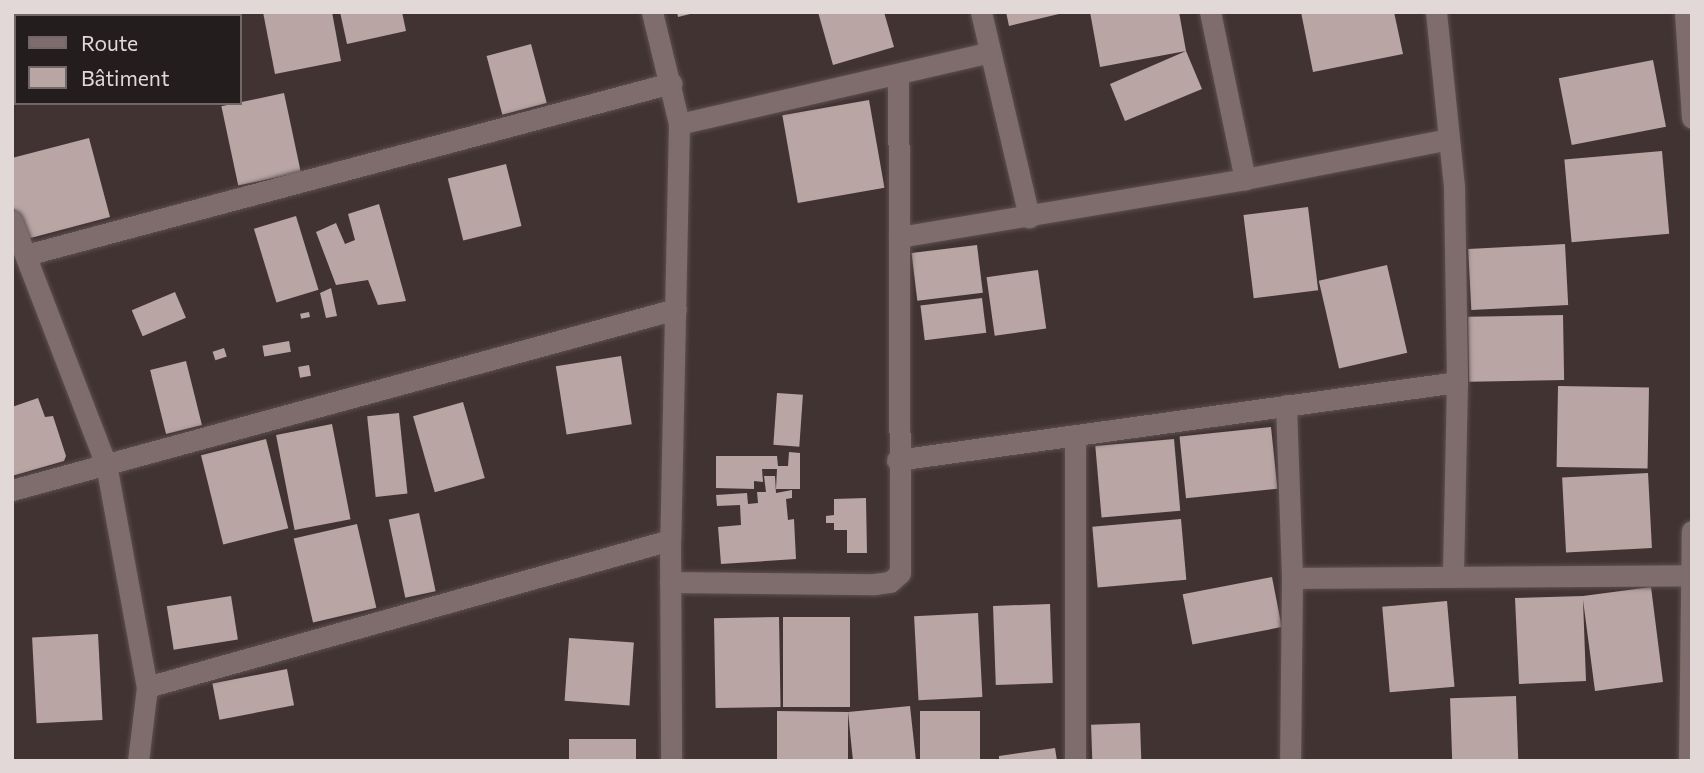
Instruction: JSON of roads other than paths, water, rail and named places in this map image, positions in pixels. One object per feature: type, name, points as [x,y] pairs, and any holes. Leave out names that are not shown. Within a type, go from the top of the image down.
[{"type":"street","points":[[652,12],[679,124],[670,540],[671,761]]},
{"type":"street","points":[[981,12],[1029,217]]},
{"type":"street","points":[[1210,12],[1245,179]]},
{"type":"street","points":[[1436,12],[1454,187],[1457,382],[1453,577]]},
{"type":"street","points":[[1685,12],[1692,118]]},
{"type":"street","points":[[679,124],[898,76],[990,52]]},
{"type":"street","points":[[670,582],[890,582],[900,573],[897,460],[900,237],[898,76]]},
{"type":"street","points":[[26,255],[671,83]]},
{"type":"street","points":[[900,237],[1245,179],[1448,139]]},
{"type":"street","points":[[12,221],[106,464],[147,687],[138,761]]},
{"type":"street","points":[[12,490],[676,309]]},
{"type":"street","points":[[897,460],[1457,382]]},
{"type":"street","points":[[1286,405],[1292,578],[1290,761]]},
{"type":"street","points":[[1075,435],[1075,761]]},
{"type":"street","points":[[1689,761],[1692,531]]},
{"type":"street","points":[[147,687],[670,540]]},
{"type":"street","points":[[1292,578],[1691,575]]}]
